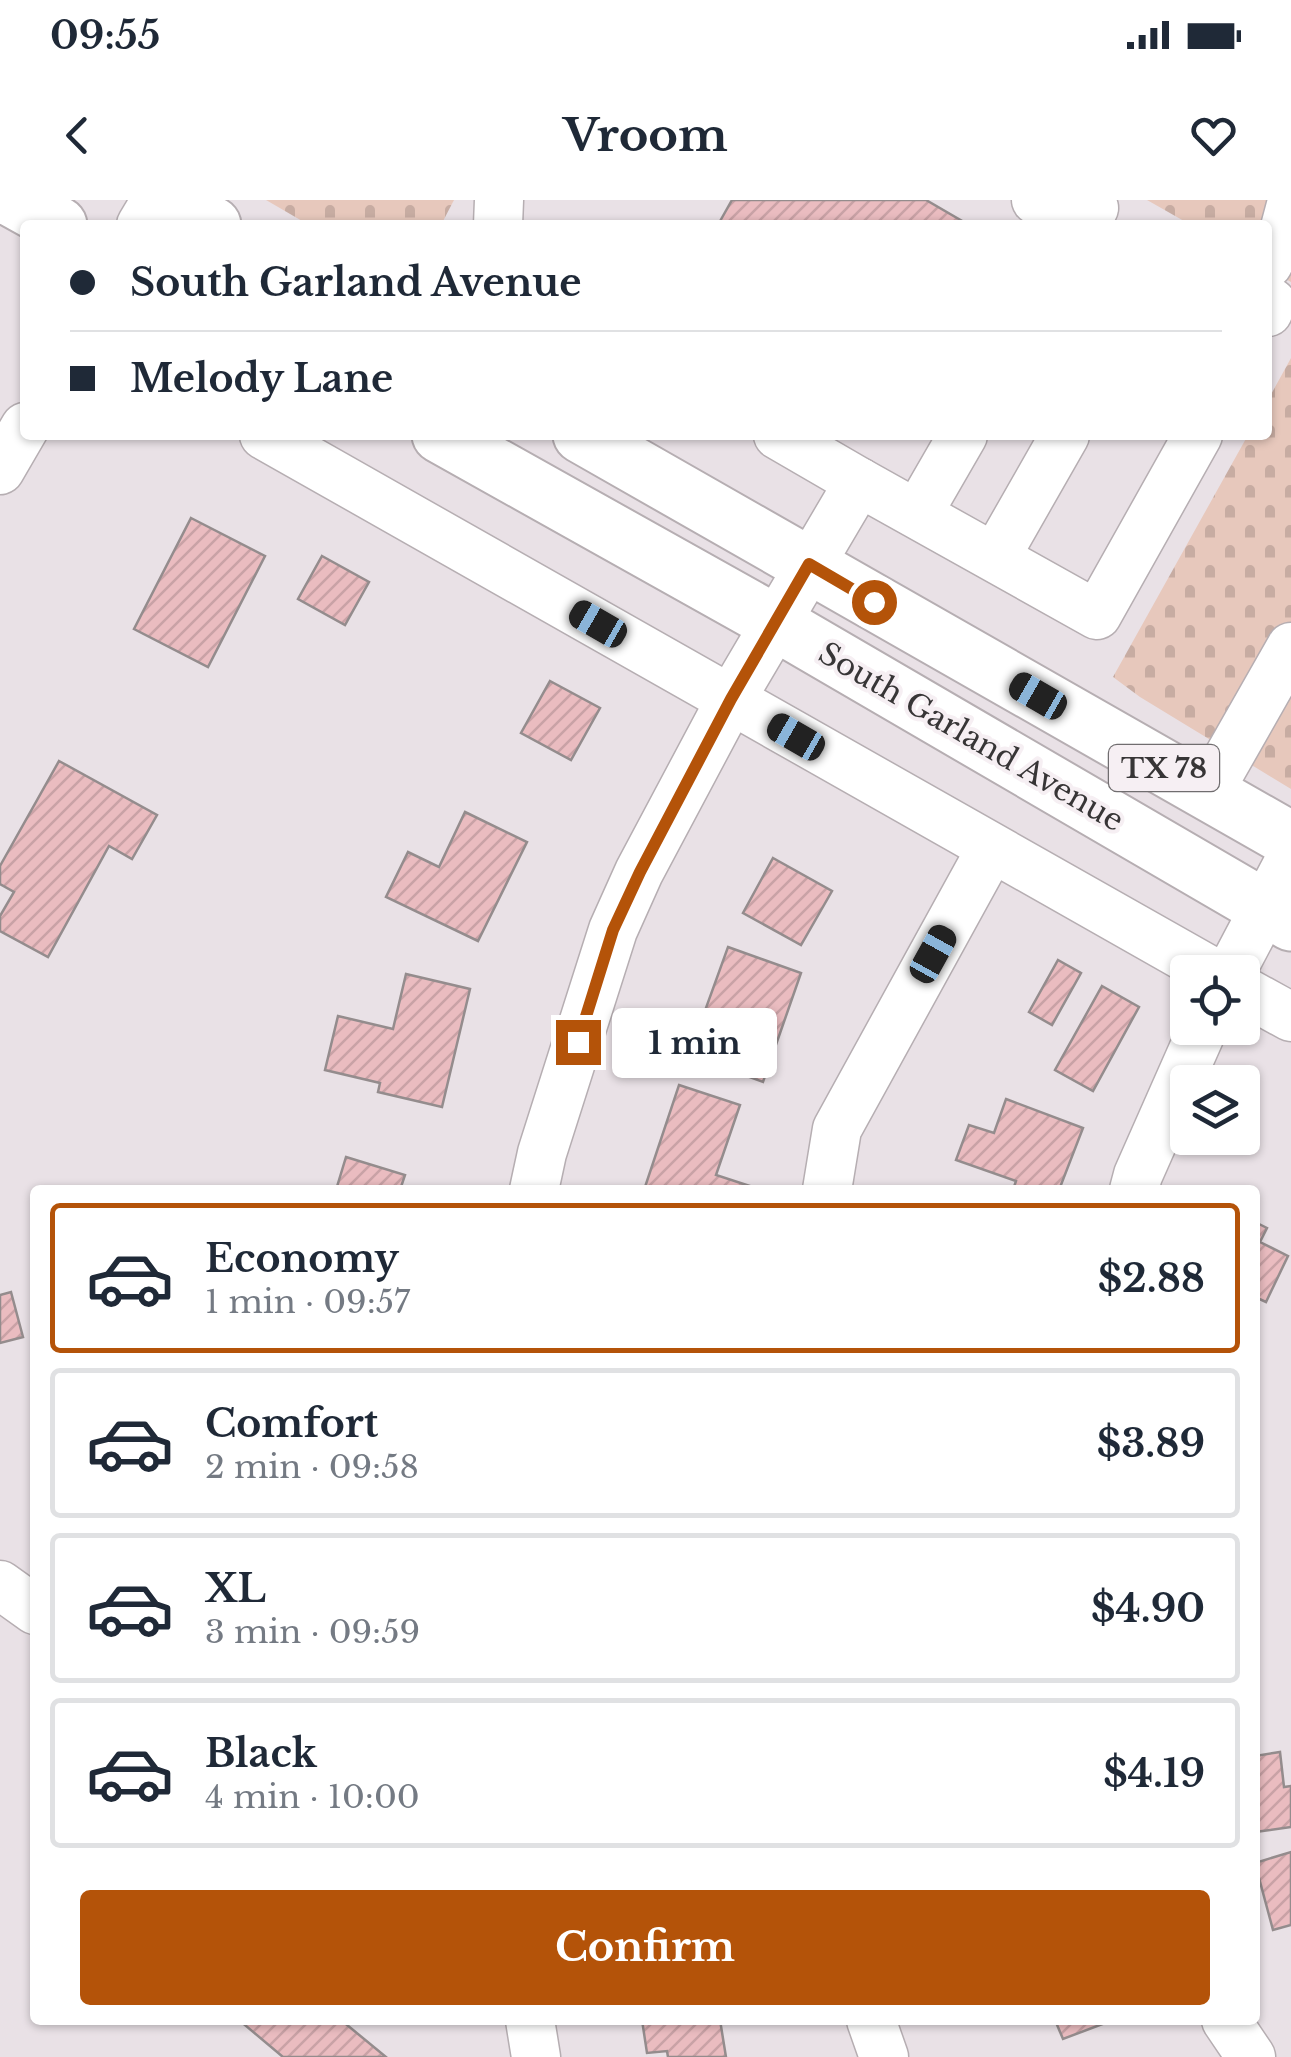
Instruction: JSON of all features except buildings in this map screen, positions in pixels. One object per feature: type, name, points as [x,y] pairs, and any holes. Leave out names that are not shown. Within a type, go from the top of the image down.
[{"type":"main road","points":[[14,200],[50,220]]},
{"type":"main road","points":[[169,200],[204,220]]},
{"type":"main road","name":"South Garland Avenue","points":[[449,440],[776,623],[1278,915]]},
{"type":"main road","name":"TX 78","points":[[590,440],[1291,840]]},
{"type":"street","points":[[1036,200],[1102,219]]},
{"type":"street","points":[[1272,256],[1291,205]]},
{"type":"street","points":[[0,470],[20,436]]},
{"type":"street","points":[[273,440],[1181,955]]},
{"type":"street","points":[[787,440],[1096,614],[1195,440]]},
{"type":"street","points":[[918,513],[960,440]]},
{"type":"street","points":[[996,556],[1062,440]]},
{"type":"street","points":[[535,1185],[613,930],[731,699],[859,482]]},
{"type":"street","points":[[1208,793],[1291,647]]},
{"type":"street","points":[[828,1185],[837,1129],[991,849]]},
{"type":"street","points":[[1245,955],[1278,915],[1291,858]]},
{"type":"street","points":[[1260,1000],[1291,1017]]},
{"type":"street","points":[[1136,1185],[1195,1045]]},
{"type":"street","points":[[0,1585],[30,1606]]},
{"type":"street","points":[[531,2025],[536,2057]]},
{"type":"street","points":[[873,2025],[884,2057]]},
{"type":"street","points":[[1229,2025],[1251,2057]]},
{"type":"green space","points":[[266,200],[454,200],[444,220],[300,220]]},
{"type":"green space","points":[[1147,200],[1291,200],[1291,282],[1272,271],[1272,220],[1182,220]]},
{"type":"green space","points":[[1291,358],[1291,789],[1113,677],[1245,440],[1272,440],[1272,393]]},
{"type":"route","points":[[578,1042],[613,930],[640,872],[731,699],[809,564],[874,602]]}]
